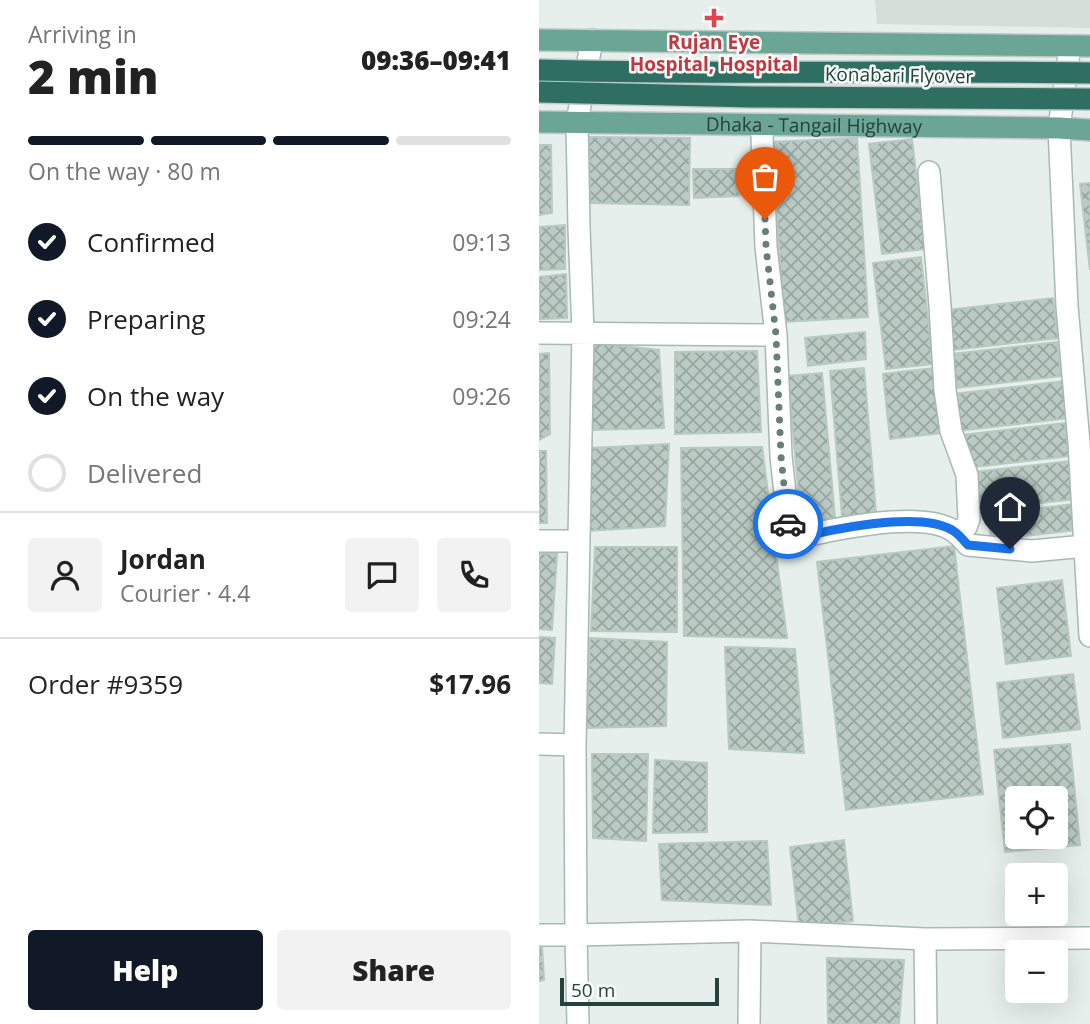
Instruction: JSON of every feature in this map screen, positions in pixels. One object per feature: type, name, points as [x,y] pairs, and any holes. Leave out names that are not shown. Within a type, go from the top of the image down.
[{"type":"highway","name":"Konabari Flyover","points":[[539,70],[1090,73]]},
{"type":"highway","name":"Konabari Flyover","points":[[539,92],[752,97],[1090,99]]},
{"type":"main road","points":[[539,40],[1080,46]]},
{"type":"main road","name":"Dhaka - Tangail Highway","points":[[539,122],[1090,130]]},
{"type":"street","points":[[578,1024],[575,745],[583,332],[577,122],[592,40]]},
{"type":"street","points":[[1080,46],[1059,128],[1067,306],[1079,443],[1090,636]]},
{"type":"street","points":[[762,136],[766,247],[776,335],[781,456],[790,540],[830,530],[911,520],[939,524],[956,533],[968,545],[1032,551],[1085,545]]},
{"type":"street","points":[[929,172],[945,390],[951,431],[967,475],[969,519],[966,527],[956,533]]},
{"type":"street","points":[[539,333],[776,335]]},
{"type":"street","points":[[539,541],[579,541]]},
{"type":"street","points":[[539,744],[575,745]]},
{"type":"street","points":[[749,1024],[750,931]]},
{"type":"street","points":[[539,935],[750,931],[925,939],[1090,938]]},
{"type":"street","points":[[925,939],[926,1024]]},
{"type":"shaded area","points":[[875,0],[1090,0],[1090,28],[877,24]]},
{"type":"building","points":[[589,137],[690,138],[689,205],[590,203]]},
{"type":"building","points":[[857,138],[868,317],[784,322],[772,142]]},
{"type":"building","points":[[912,139],[925,249],[882,254],[869,144]]},
{"type":"building","points":[[539,145],[551,145],[552,213],[539,215]]},
{"type":"building","points":[[693,169],[736,169],[739,196],[694,198]]},
{"type":"building","points":[[1090,183],[1090,270],[1080,184]]},
{"type":"building","points":[[565,225],[565,269],[539,270],[539,227]]},
{"type":"building","points":[[921,257],[933,364],[886,369],[873,263]]},
{"type":"building","points":[[566,274],[567,318],[539,319],[539,277]]},
{"type":"building","points":[[1053,298],[1058,338],[953,350],[948,310]]},
{"type":"building","points":[[865,332],[866,359],[808,366],[805,338]]},
{"type":"building","points":[[1057,342],[1061,376],[957,388],[953,354]]},
{"type":"building","points":[[594,343],[659,350],[664,428],[590,430]]},
{"type":"building","points":[[757,351],[761,432],[675,434],[675,352]]},
{"type":"building","points":[[549,353],[550,434],[539,440],[539,354]]},
{"type":"building","points":[[864,368],[876,513],[842,516],[830,371]]},
{"type":"building","points":[[934,368],[942,433],[890,439],[883,374]]},
{"type":"building","points":[[822,373],[835,518],[801,521],[788,376]]},
{"type":"building","points":[[1064,381],[1068,418],[958,431],[954,394]]},
{"type":"building","points":[[1065,423],[1069,456],[967,468],[963,435]]},
{"type":"building","points":[[669,444],[665,526],[587,531],[590,448]]},
{"type":"building","points":[[762,447],[787,638],[684,636],[681,448]]},
{"type":"building","points":[[539,451],[546,451],[547,523],[539,523]]},
{"type":"building","points":[[1070,461],[1075,499],[980,510],[975,472]]},
{"type":"building","points":[[1073,504],[1076,530],[991,540],[988,514]]},
{"type":"building","points":[[954,546],[983,794],[846,810],[817,562]]},
{"type":"building","points":[[595,547],[677,547],[677,632],[591,631]]},
{"type":"building","points":[[539,553],[557,554],[552,630],[539,629]]},
{"type":"building","points":[[1062,580],[1071,656],[1006,664],[997,588]]},
{"type":"building","points":[[539,637],[555,638],[552,684],[539,683]]},
{"type":"building","points":[[590,638],[667,642],[666,726],[586,728]]},
{"type":"building","points":[[725,647],[795,649],[804,753],[729,749]]},
{"type":"building","points":[[1073,674],[1080,729],[1003,738],[997,683]]},
{"type":"building","points":[[1070,744],[1080,845],[1068,846],[1068,786],[1005,786],[1005,849],[1037,849],[1005,852],[994,750]]},
{"type":"building","points":[[592,754],[648,754],[646,841],[593,838]]},
{"type":"building","points":[[655,760],[707,763],[707,832],[653,833]]},
{"type":"building","points":[[844,840],[853,921],[799,927],[790,847]]},
{"type":"building","points":[[767,841],[771,905],[662,900],[659,844]]},
{"type":"building","points":[[539,945],[542,945],[544,980],[539,981]]},
{"type":"building","points":[[827,958],[904,960],[899,1024],[828,1024]]},
{"type":"way so far","points":[[765,219],[776,335],[781,456],[788,524]]},
{"type":"place","name":"Rujan Eye Hospital, Hospital","points":[[714,18]]},
{"type":"route","points":[[788,524],[790,540],[830,530],[911,520],[939,524],[954,531],[968,545],[1010,549]]}]
